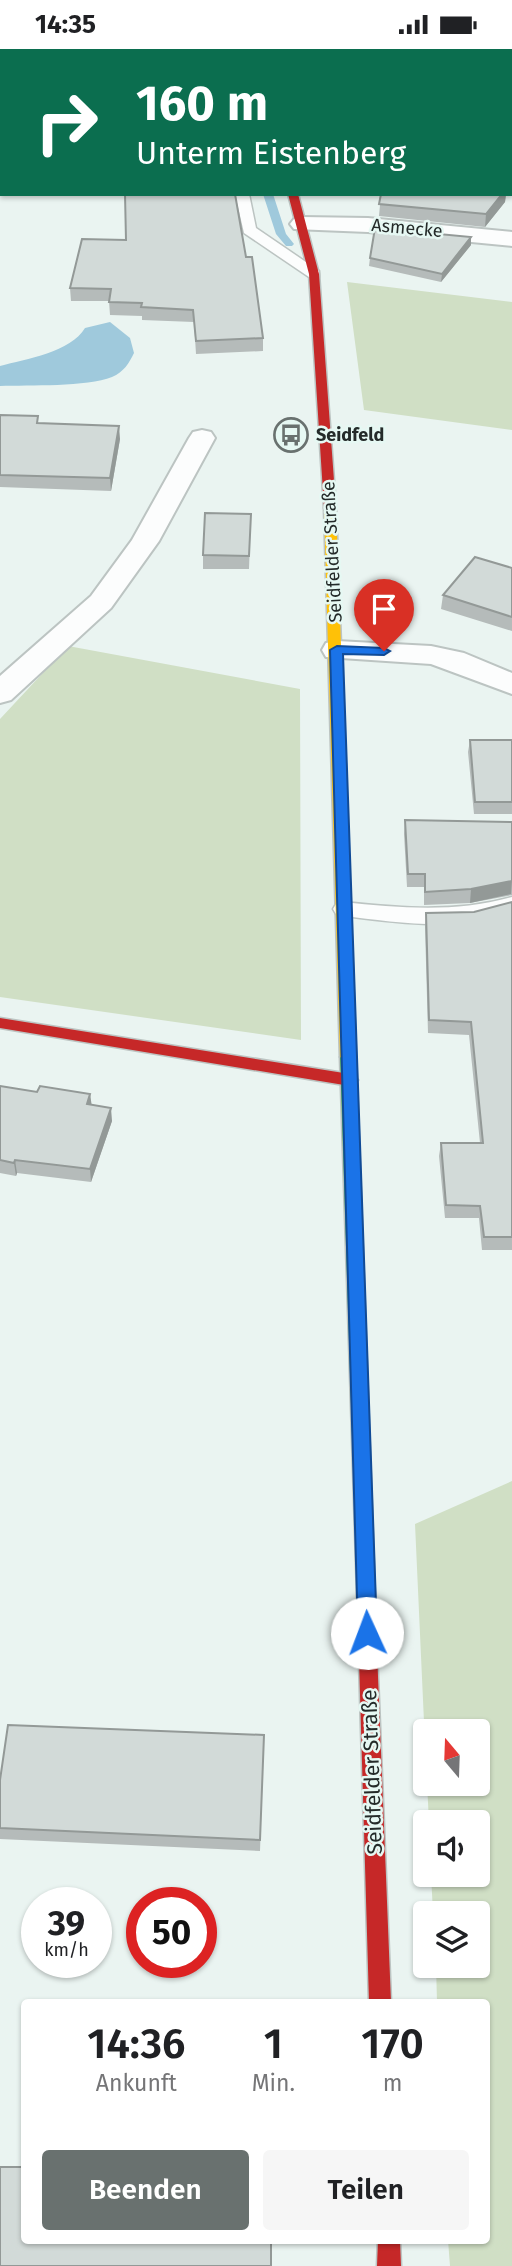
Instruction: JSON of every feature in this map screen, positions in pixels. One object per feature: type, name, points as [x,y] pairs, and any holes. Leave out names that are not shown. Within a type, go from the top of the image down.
[{"type":"main road","name":"Seidfelder Straße","points":[[294,196],[314,274],[325,396],[337,650],[343,909],[380,1999]]},
{"type":"main road","points":[[0,1023],[350,1080]]},
{"type":"main road","points":[[388,2244],[389,2266]]},
{"type":"street","name":"Asmecke","points":[[302,224],[368,225],[512,239]]},
{"type":"street","points":[[0,693],[101,602],[145,541],[202,438]]},
{"type":"street","points":[[337,650],[431,655],[453,660],[512,684]]},
{"type":"lane","points":[[242,196],[249,230],[314,274]]},
{"type":"lane","points":[[343,909],[432,915],[473,913],[512,904]]},
{"type":"green space","points":[[347,282],[512,302],[512,430],[364,410]]},
{"type":"green space","points":[[68,646],[300,689],[301,1040],[0,997],[0,719]]},
{"type":"green space","points":[[512,1481],[512,2266],[450,2266],[448,2244],[490,2244],[490,1999],[437,1999],[436,1978],[490,1978],[490,1901],[432,1901],[432,1887],[490,1887],[490,1810],[428,1810],[428,1796],[490,1796],[490,1719],[424,1719],[415,1524]]},
{"type":"water","points":[[110,322],[130,338],[134,353],[126,367],[116,375],[73,384],[0,386],[0,366],[59,349],[85,328]]},
{"type":"building","points":[[125,196],[235,196],[246,257],[252,257],[263,338],[196,341],[193,310],[141,307],[142,303],[109,302],[111,289],[70,288],[82,239],[126,240]]},
{"type":"building","points":[[381,196],[500,196],[486,214],[379,204]]},
{"type":"building","points":[[375,228],[471,237],[442,274],[370,258]]},
{"type":"building","points":[[0,415],[38,416],[37,423],[119,426],[110,478],[0,475]]},
{"type":"building","points":[[205,513],[251,514],[249,556],[203,555]]},
{"type":"building","points":[[475,557],[512,568],[512,617],[443,595]]},
{"type":"building","points":[[470,740],[512,740],[512,802],[475,802]]},
{"type":"building","points":[[405,820],[512,822],[512,881],[471,889],[425,892],[425,874],[408,874]]},
{"type":"building","points":[[512,902],[512,1237],[484,1237],[480,1206],[446,1205],[441,1143],[483,1143],[471,1022],[429,1020],[426,913],[474,912]]},
{"type":"building","points":[[0,1086],[37,1092],[40,1086],[90,1094],[87,1104],[111,1108],[90,1169],[0,1160]]},
{"type":"building","points":[[8,1725],[264,1735],[260,1840],[0,1828],[0,1780]]},
{"type":"building","points":[[0,2167],[21,2167],[21,2244],[271,2244],[271,2266],[0,2266]]},
{"type":"waterway","name":"Asmecke","points":[[269,196],[281,234],[289,244]]},
{"type":"traffic: fast","points":[[348,1057],[367,1626]]},
{"type":"traffic: slow","points":[[330,508],[348,1057]]},
{"type":"traffic: jam","points":[[294,196],[314,274],[330,508]]},
{"type":"traffic: jam","points":[[0,1023],[350,1080]]},
{"type":"traffic: jam","points":[[367,1626],[380,1999]]},
{"type":"traffic: jam","points":[[389,2244],[389,2266]]},
{"type":"place","name":"Seidfeld","points":[[291,435]]},
{"type":"route","points":[[367,1633],[337,650],[384,651]]}]
